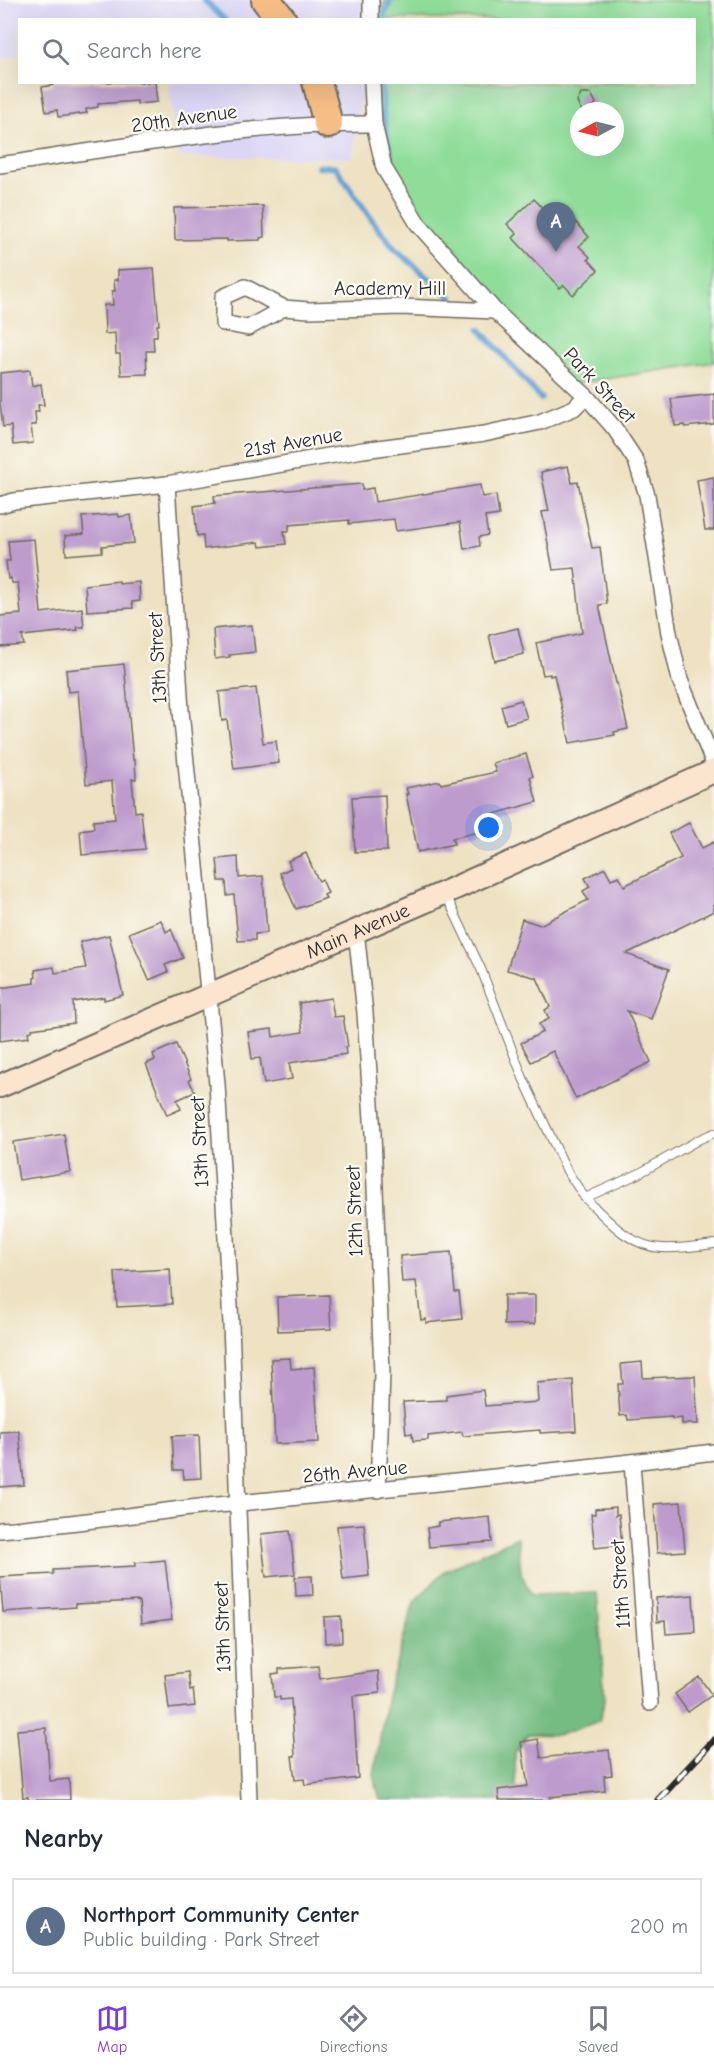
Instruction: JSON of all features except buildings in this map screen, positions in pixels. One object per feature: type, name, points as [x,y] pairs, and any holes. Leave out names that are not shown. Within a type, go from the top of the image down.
[{"type":"highway","points":[[266,0],[280,18]]},
{"type":"highway","points":[[318,84],[328,124]]},
{"type":"main road","name":"Main Avenue","points":[[0,1086],[356,931],[714,771]]},
{"type":"street","points":[[371,0],[371,18]]},
{"type":"street","name":"Park Street","points":[[372,84],[374,124],[384,168],[418,224],[495,311],[586,396],[615,429],[636,461],[647,495],[669,633],[680,680],[714,764]]},
{"type":"street","name":"20th Avenue","points":[[0,165],[233,131],[328,124],[374,124]]},
{"type":"street","name":"Academy Hill","points":[[284,308],[309,310],[400,307],[495,311]]},
{"type":"street","name":"21st Avenue","points":[[0,505],[15,501],[167,484],[363,450],[483,434],[540,422],[574,408],[586,396]]},
{"type":"street","name":"13th Street","points":[[167,484],[181,711],[217,1084],[231,1324],[249,1800]]},
{"type":"street","name":"12th Street","points":[[356,931],[365,1013],[373,1134],[382,1374],[378,1490]]},
{"type":"street","name":"26th Avenue","points":[[0,1530],[632,1463],[714,1452]]},
{"type":"street","name":"11th Street","points":[[632,1463],[650,1703]]},
{"type":"lane","points":[[444,892],[481,969],[532,1097],[567,1170],[585,1198],[615,1227],[639,1243],[661,1248],[714,1244]]},
{"type":"lane","points":[[585,1198],[638,1174],[714,1133]]},
{"type":"shaded area","points":[[0,0],[386,0],[376,18],[18,18],[18,55],[0,58]]},
{"type":"shaded area","points":[[168,84],[363,84],[352,158],[179,157]]},
{"type":"green space","points":[[386,0],[710,0],[714,18],[714,362],[573,384],[495,311],[384,168],[372,84],[696,84],[696,18],[376,18]]},
{"type":"green space","points":[[518,1537],[521,1573],[531,1595],[597,1593],[605,1700],[599,1721],[560,1735],[528,1734],[515,1752],[516,1800],[380,1800],[374,1775],[387,1696],[414,1602],[446,1570]]},
{"type":"waterway","points":[[204,0],[223,18]]},
{"type":"waterway","points":[[383,18],[391,0]]},
{"type":"waterway","points":[[382,84],[384,119],[391,155]]},
{"type":"waterway","points":[[318,167],[335,166],[395,249],[452,298]]},
{"type":"waterway","points":[[480,329],[541,399]]},
{"type":"railway","points":[[658,1800],[714,1740]]},
{"type":"place","name":"Northport Community Center","points":[[556,252]]}]
